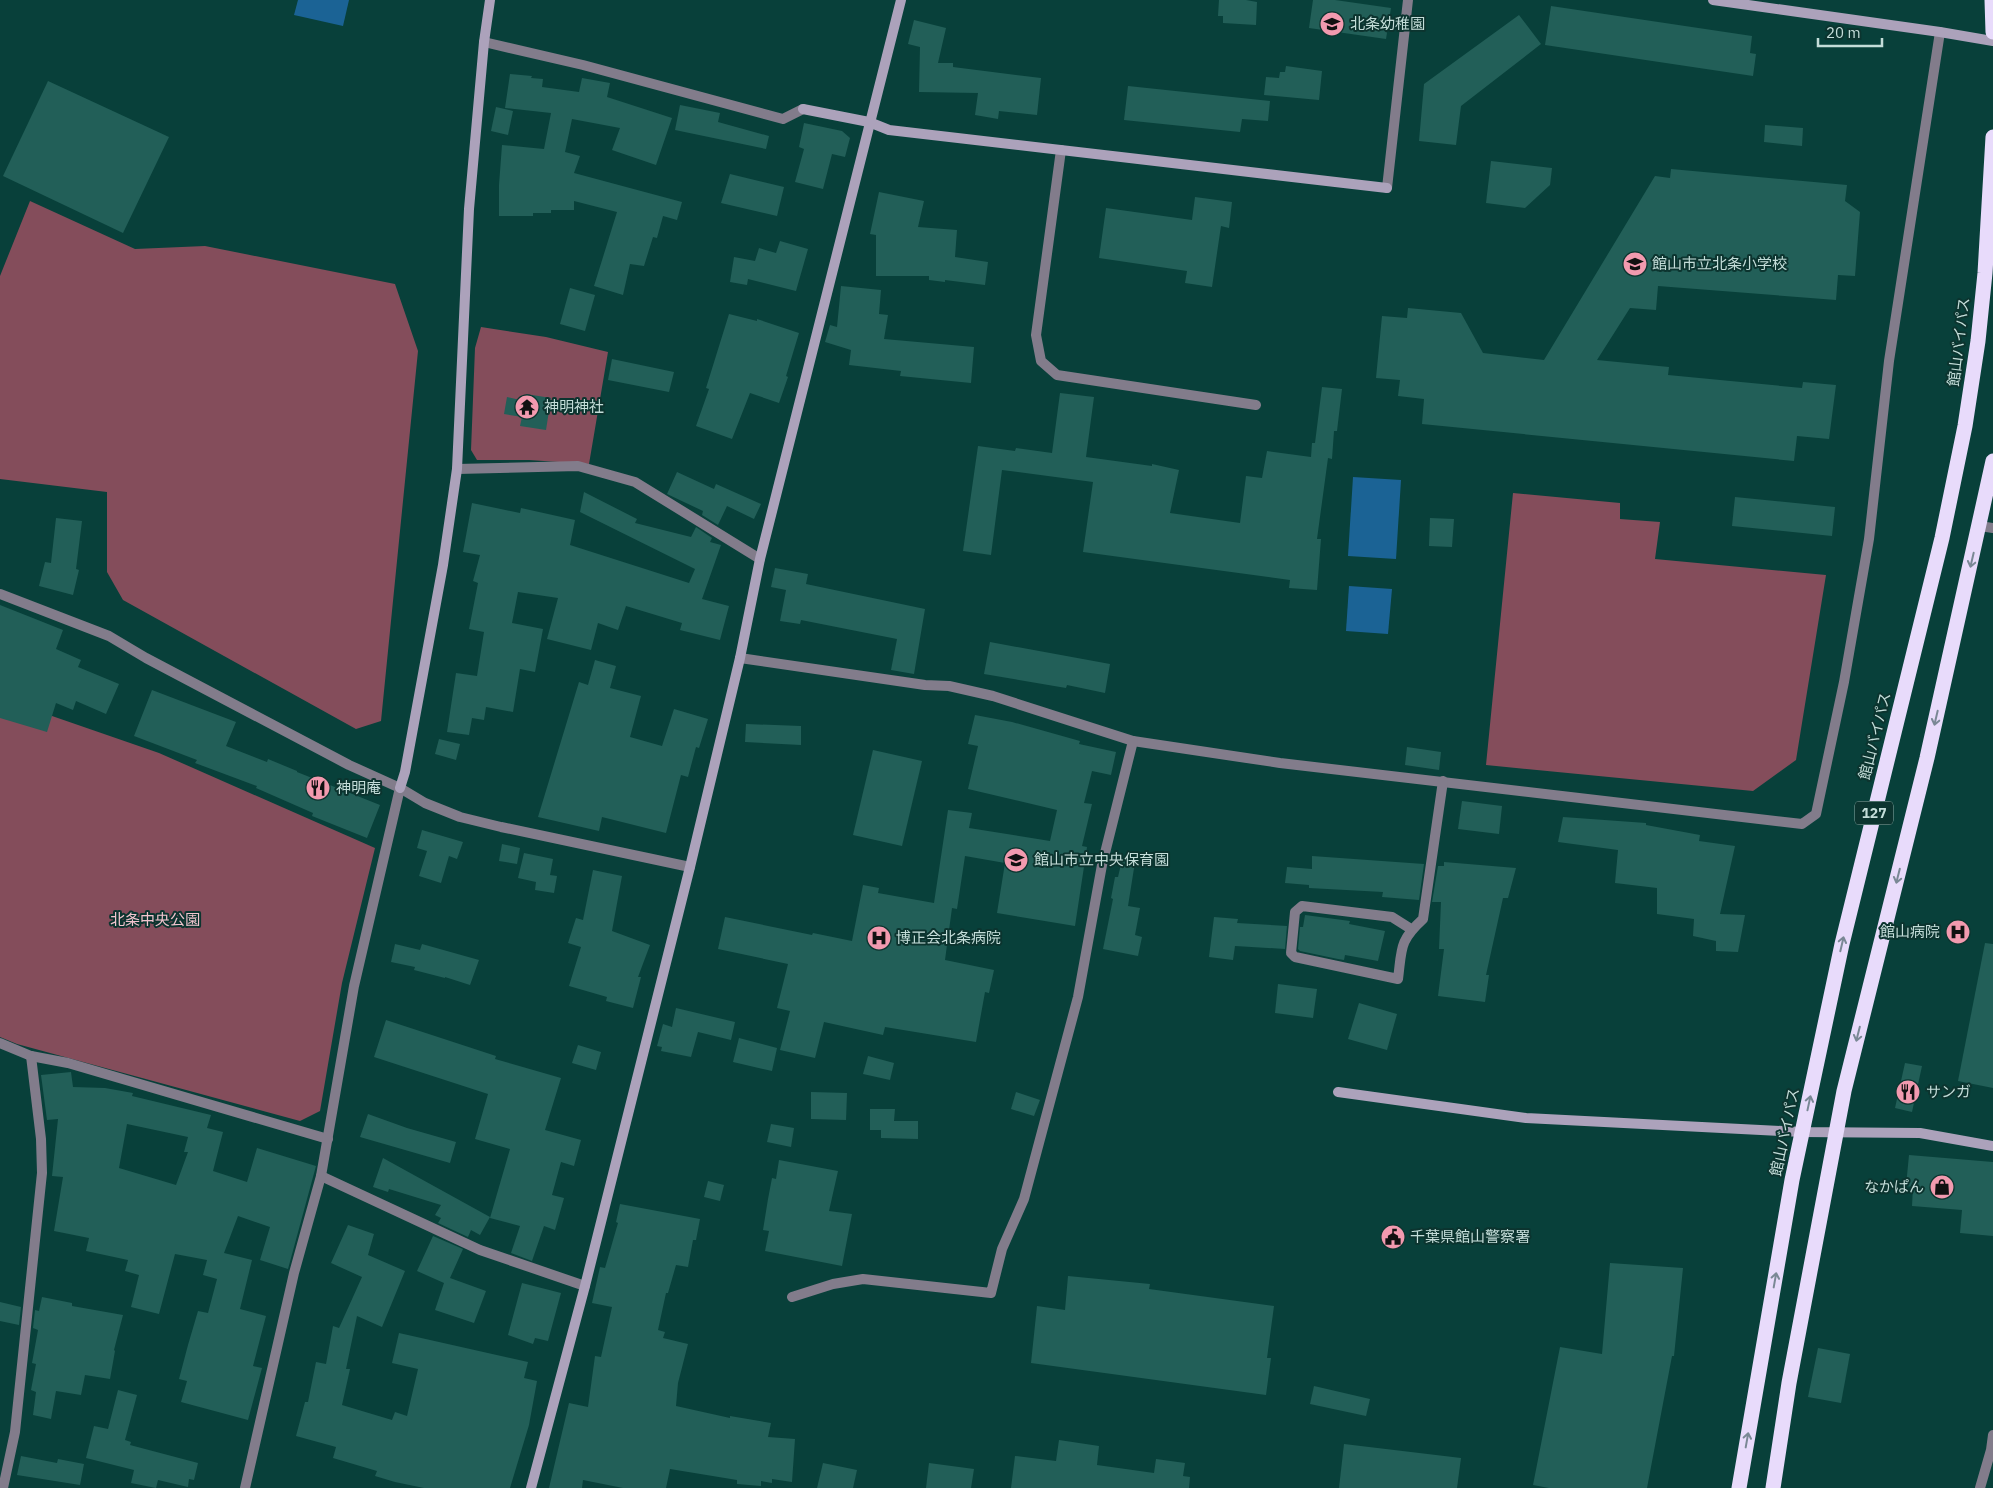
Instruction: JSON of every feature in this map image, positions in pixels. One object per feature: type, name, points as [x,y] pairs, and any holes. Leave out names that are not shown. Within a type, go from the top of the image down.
[{"type":"highway","points":[[1992,0],[1993,32]]},
{"type":"highway","name":"館山バイパス","points":[[1739,1488],[1802,1132],[1842,944],[1942,538],[1965,426],[1978,341],[1985,273],[1993,137]]},
{"type":"highway","name":"127","points":[[1772,1488],[1789,1383],[1844,1091],[1986,527],[1993,461]]},
{"type":"street","points":[[244,1488],[294,1273],[321,1176],[354,986],[400,788],[406,772],[443,565],[457,469],[469,209],[484,42],[490,0]]},
{"type":"street","points":[[531,1488],[585,1286],[690,867],[740,658],[760,559],[901,0]]},
{"type":"street","points":[[484,42],[592,67],[783,119],[803,109],[870,122],[889,130],[1386,188],[1408,0]]},
{"type":"street","points":[[1713,0],[1748,3],[1993,41]]},
{"type":"street","points":[[740,658],[925,685],[949,686],[993,696],[1133,741],[1280,763],[1802,824],[1816,814],[1844,682],[1869,539],[1889,361],[1940,32]]},
{"type":"street","points":[[1062,150],[1036,336],[1041,361],[1057,375],[1256,405]]},
{"type":"street","points":[[457,469],[578,466],[636,482],[760,559]]},
{"type":"street","points":[[0,594],[110,636],[146,658],[271,725],[349,765],[400,788],[425,803],[460,817],[690,867]]},
{"type":"street","points":[[792,1297],[833,1284],[864,1279],[991,1293],[1002,1249],[1024,1199],[1078,997],[1102,865],[1133,741]]},
{"type":"street","points":[[1411,930],[1392,917],[1302,906],[1296,912],[1291,953],[1296,958],[1398,979],[1403,942],[1411,930],[1423,919],[1443,781]]},
{"type":"street","points":[[0,1043],[31,1056],[68,1063],[328,1138]]},
{"type":"street","points":[[3,1488],[15,1432],[42,1173],[42,1139],[31,1056]]},
{"type":"street","points":[[1338,1092],[1526,1118],[1802,1132],[1920,1133],[1993,1146]]},
{"type":"street","points":[[321,1176],[480,1250],[585,1286]]},
{"type":"street","points":[[1980,1488],[1993,1435]]},
{"type":"green space","points":[[30,201],[135,249],[205,246],[395,284],[418,351],[381,721],[356,729],[123,600],[107,572],[107,492],[0,479],[0,276]]},
{"type":"green space","points":[[481,327],[546,337],[608,352],[589,464],[529,460],[477,460],[471,450],[475,348]]},
{"type":"green space","points":[[1513,493],[1620,503],[1620,519],[1660,522],[1655,559],[1826,575],[1796,760],[1753,791],[1486,765]]},
{"type":"green space","name":"北条中央公園","points":[[0,698],[159,753],[375,848],[342,983],[320,1111],[300,1121],[17,1044],[0,1037]]},
{"type":"water","points":[[298,0],[349,0],[343,26],[294,15]]},
{"type":"water","points":[[1353,477],[1401,480],[1396,559],[1348,556]]},
{"type":"water","points":[[1349,586],[1392,589],[1388,634],[1346,631]]},
{"type":"building","points":[[1219,0],[1257,2],[1256,25],[1223,23],[1223,16],[1218,16]]},
{"type":"building","points":[[1313,0],[1335,0],[1391,8],[1386,39],[1309,28]]},
{"type":"building","points":[[1551,6],[1752,36],[1750,53],[1756,54],[1753,76],[1545,45]]},
{"type":"building","points":[[1519,15],[1541,44],[1461,106],[1456,145],[1419,141],[1424,84]]},
{"type":"building","points":[[914,20],[946,28],[938,63],[953,63],[953,67],[1041,78],[1037,115],[999,111],[998,119],[975,115],[978,93],[919,92],[920,47],[908,44]]},
{"type":"building","points":[[1286,66],[1322,71],[1319,100],[1264,95],[1266,77],[1279,78],[1280,72],[1285,72]]},
{"type":"building","points":[[510,74],[543,79],[542,87],[579,92],[582,78],[610,83],[607,97],[672,118],[656,165],[612,150],[620,128],[572,119],[565,152],[580,156],[574,173],[682,202],[677,220],[663,216],[657,238],[653,237],[644,266],[630,264],[623,295],[594,286],[617,212],[574,201],[574,210],[551,210],[551,213],[533,213],[533,216],[499,216],[502,145],[544,149],[551,113],[505,108]]},
{"type":"building","points":[[48,81],[169,137],[123,233],[3,176]]},
{"type":"building","points":[[1128,86],[1270,101],[1268,121],[1242,119],[1240,132],[1124,120]]},
{"type":"building","points":[[680,105],[720,113],[718,122],[769,136],[766,149],[675,130]]},
{"type":"building","points":[[496,107],[513,111],[508,135],[491,131]]},
{"type":"building","points":[[804,123],[842,131],[850,138],[845,157],[832,154],[823,189],[795,182],[804,149],[799,147]]},
{"type":"building","points":[[1765,125],[1803,128],[1802,146],[1764,142]]},
{"type":"building","points":[[1491,161],[1552,168],[1550,185],[1525,208],[1486,203]]},
{"type":"building","points":[[1671,169],[1847,185],[1845,201],[1860,212],[1855,276],[1838,275],[1836,300],[1658,286],[1656,310],[1630,308],[1597,360],[1669,367],[1668,375],[1802,388],[1803,382],[1836,385],[1829,439],[1797,436],[1794,461],[1422,424],[1424,399],[1398,396],[1400,380],[1376,378],[1382,316],[1407,318],[1408,308],[1461,313],[1483,353],[1544,360],[1655,176],[1670,178]]},
{"type":"building","points":[[730,174],[784,187],[777,216],[721,203]]},
{"type":"building","points":[[879,192],[924,201],[918,227],[957,230],[955,257],[988,262],[985,285],[929,280],[929,276],[876,276],[876,235],[870,234]]},
{"type":"building","points":[[1195,197],[1232,202],[1229,228],[1221,226],[1212,287],[1185,283],[1187,271],[1099,258],[1106,208],[1192,220]]},
{"type":"building","points":[[780,241],[808,249],[796,291],[748,279],[747,285],[730,282],[734,257],[755,261],[759,248],[776,253]]},
{"type":"building","points":[[841,286],[881,290],[879,314],[888,315],[884,339],[974,347],[971,383],[900,376],[901,371],[849,365],[851,350],[825,342],[830,325],[837,327]]},
{"type":"building","points":[[570,288],[595,295],[585,331],[560,324]]},
{"type":"building","points":[[729,314],[757,321],[757,319],[799,333],[786,376],[788,377],[779,403],[750,393],[732,439],[696,426],[709,389],[706,388]]},
{"type":"building","points":[[612,359],[674,372],[669,392],[608,380]]},
{"type":"building","points":[[1322,387],[1342,389],[1337,431],[1334,431],[1332,459],[1328,458],[1317,539],[1321,539],[1317,590],[1289,588],[1290,580],[1083,552],[1093,482],[1002,470],[991,555],[963,551],[978,446],[1015,451],[1016,448],[1052,453],[1060,393],[1094,397],[1086,457],[1152,466],[1152,464],[1179,470],[1170,513],[1240,523],[1246,476],[1262,478],[1267,451],[1311,457],[1312,443],[1315,443]]},
{"type":"building","name":"神明神社","points":[[526,394],[551,398],[546,430],[520,426],[522,417],[504,414],[507,397],[525,401]]},
{"type":"building","points":[[677,472],[714,489],[716,484],[761,504],[754,519],[727,506],[718,525],[702,515],[703,511],[667,494]]},
{"type":"building","points":[[584,492],[637,519],[635,523],[691,537],[696,527],[712,538],[710,542],[721,545],[702,599],[729,606],[720,640],[680,630],[682,623],[626,606],[618,630],[598,623],[591,650],[547,639],[558,598],[518,592],[512,623],[543,629],[535,672],[520,669],[513,712],[486,707],[484,720],[472,718],[469,735],[447,732],[456,673],[477,676],[484,632],[469,629],[478,583],[473,581],[480,555],[463,552],[472,503],[520,513],[521,508],[575,520],[570,545],[689,583],[695,569],[580,512]]},
{"type":"building","points":[[1735,497],[1835,507],[1832,536],[1732,526]]},
{"type":"building","points":[[56,518],[82,521],[76,569],[79,570],[73,595],[39,586],[45,562],[51,563]]},
{"type":"building","points":[[1430,518],[1454,519],[1452,547],[1429,546]]},
{"type":"building","points":[[775,568],[808,574],[806,584],[925,609],[914,674],[891,670],[897,639],[801,620],[800,624],[780,621],[786,590],[771,587]]},
{"type":"building","points":[[0,605],[63,630],[56,649],[81,660],[78,667],[119,684],[106,714],[76,701],[73,710],[56,703],[47,732],[0,718]]},
{"type":"building","points":[[990,642],[1110,664],[1105,693],[1067,685],[1066,688],[984,674]]},
{"type":"building","points":[[595,660],[616,666],[610,688],[641,696],[630,737],[662,746],[674,709],[708,719],[699,748],[696,747],[688,777],[681,775],[666,833],[602,817],[599,831],[538,817],[579,682],[588,685]]},
{"type":"building","points":[[152,690],[236,722],[226,746],[267,762],[268,759],[380,805],[367,838],[312,816],[313,813],[256,788],[257,786],[195,763],[197,760],[134,736]]},
{"type":"building","points":[[975,715],[1012,722],[1080,741],[1079,744],[1116,752],[1111,775],[1092,771],[1084,803],[1092,804],[1082,846],[1087,847],[1075,926],[997,913],[1005,863],[965,856],[957,909],[952,908],[945,960],[994,970],[989,993],[985,992],[976,1042],[885,1027],[883,1035],[824,1022],[815,1058],[780,1050],[790,1011],[777,1008],[788,964],[718,949],[725,917],[812,935],[813,933],[852,941],[863,885],[879,888],[878,893],[934,903],[948,810],[972,813],[969,828],[1050,841],[1057,810],[968,789],[978,746],[968,744]]},
{"type":"building","points":[[746,724],[801,726],[801,745],[745,742]]},
{"type":"building","points":[[439,739],[460,744],[456,760],[435,754]]},
{"type":"building","points":[[1407,747],[1441,752],[1439,770],[1405,765]]},
{"type":"building","points":[[873,750],[922,761],[902,846],[853,835]]},
{"type":"building","points":[[1462,801],[1502,806],[1499,834],[1458,829]]},
{"type":"building","points":[[1563,817],[1646,823],[1646,825],[1700,835],[1699,841],[1735,846],[1720,914],[1745,915],[1738,952],[1716,951],[1716,941],[1693,936],[1694,919],[1657,914],[1657,888],[1615,883],[1618,850],[1558,842]]},
{"type":"building","points":[[422,830],[463,842],[457,859],[449,856],[441,883],[419,876],[427,851],[417,848]]},
{"type":"building","points":[[502,844],[520,848],[517,864],[499,861]]},
{"type":"building","points":[[524,853],[553,859],[550,875],[557,876],[554,893],[535,890],[536,882],[518,878]]},
{"type":"building","points":[[1312,856],[1424,864],[1419,900],[1382,897],[1383,892],[1309,888],[1309,885],[1285,883],[1287,867],[1312,869]]},
{"type":"building","points":[[1122,860],[1135,862],[1128,906],[1140,908],[1135,935],[1142,937],[1138,956],[1103,949],[1113,899],[1111,898],[1115,877],[1118,877]]},
{"type":"building","points":[[1444,862],[1516,868],[1508,898],[1503,898],[1486,975],[1489,975],[1485,1002],[1438,996],[1444,949],[1439,949],[1441,902],[1432,902],[1438,866],[1444,866]]},
{"type":"building","points":[[593,870],[622,876],[612,931],[650,945],[638,977],[641,977],[633,1008],[606,1001],[607,997],[569,986],[581,947],[568,943],[576,918],[583,920]]},
{"type":"building","points":[[1305,915],[1350,921],[1349,924],[1385,931],[1378,961],[1345,955],[1344,960],[1300,951],[1298,949],[1300,927],[1303,927]]},
{"type":"building","points":[[1214,917],[1238,919],[1237,923],[1287,926],[1285,949],[1235,946],[1233,960],[1209,957]]},
{"type":"building","points":[[1985,943],[1993,944],[1993,1088],[1958,1081]]},
{"type":"building","points":[[395,944],[420,950],[422,944],[479,960],[470,985],[414,970],[415,967],[391,962]]},
{"type":"building","points":[[1278,984],[1317,989],[1313,1018],[1275,1013]]},
{"type":"building","points":[[1359,1003],[1397,1014],[1387,1050],[1348,1039]]},
{"type":"building","points":[[676,1008],[735,1022],[731,1040],[698,1032],[691,1057],[661,1051],[662,1047],[657,1046],[663,1024],[672,1027]]},
{"type":"building","points":[[386,1020],[496,1056],[495,1059],[561,1078],[545,1130],[581,1140],[574,1166],[561,1162],[552,1195],[564,1198],[555,1230],[544,1226],[532,1261],[511,1253],[520,1226],[490,1218],[510,1149],[475,1139],[488,1094],[374,1057]]},
{"type":"building","points":[[739,1038],[777,1048],[772,1071],[733,1062]]},
{"type":"building","points":[[578,1045],[601,1052],[596,1070],[572,1063]]},
{"type":"building","points":[[868,1056],[894,1063],[890,1080],[863,1074]]},
{"type":"building","points":[[1905,1063],[1922,1066],[1912,1112],[1895,1108]]},
{"type":"building","points":[[71,1072],[73,1087],[105,1088],[133,1093],[132,1096],[211,1115],[207,1128],[223,1132],[213,1171],[247,1182],[257,1148],[316,1166],[288,1269],[260,1260],[270,1227],[238,1216],[224,1253],[252,1260],[240,1309],[266,1316],[253,1366],[262,1368],[248,1420],[181,1402],[187,1381],[179,1379],[188,1345],[198,1311],[208,1313],[217,1279],[203,1275],[207,1260],[175,1254],[159,1314],[131,1307],[139,1275],[125,1271],[128,1260],[86,1251],[89,1238],[54,1231],[63,1177],[52,1176],[58,1119],[47,1120],[41,1075]],"holes":[[[127,1124],[188,1137],[184,1152],[188,1152],[176,1185],[119,1168]]]},
{"type":"building","points":[[811,1092],[847,1093],[846,1120],[811,1119]]},
{"type":"building","points":[[1016,1092],[1040,1100],[1034,1116],[1011,1109]]},
{"type":"building","points":[[870,1109],[895,1109],[894,1121],[918,1121],[918,1139],[881,1138],[881,1130],[870,1130]]},
{"type":"building","points":[[368,1114],[407,1128],[456,1142],[450,1163],[360,1137]]},
{"type":"building","points":[[771,1124],[794,1128],[791,1147],[767,1142]]},
{"type":"building","points":[[1909,1155],[1993,1162],[1993,1236],[1960,1233],[1962,1210],[1912,1206],[1913,1187],[1906,1186]]},
{"type":"building","points":[[383,1158],[490,1217],[480,1235],[471,1230],[468,1237],[438,1223],[441,1218],[435,1215],[441,1205],[389,1189],[388,1192],[373,1187]]},
{"type":"building","points":[[779,1160],[838,1171],[829,1211],[852,1214],[842,1266],[765,1251],[769,1231],[763,1230],[772,1178],[776,1179]]},
{"type":"building","points":[[708,1181],[724,1185],[720,1201],[704,1197]]},
{"type":"building","points":[[620,1204],[700,1219],[696,1240],[693,1240],[688,1267],[676,1265],[668,1293],[666,1293],[658,1330],[665,1332],[663,1338],[688,1344],[678,1383],[676,1406],[730,1418],[730,1416],[771,1423],[768,1437],[795,1439],[792,1482],[772,1479],[772,1483],[761,1481],[761,1486],[737,1484],[737,1480],[670,1469],[666,1488],[623,1488],[583,1480],[582,1488],[549,1488],[569,1403],[588,1407],[595,1356],[601,1357],[612,1307],[592,1303],[600,1267],[605,1268],[618,1223],[616,1222]]},
{"type":"building","points":[[348,1225],[374,1234],[368,1255],[405,1271],[382,1327],[357,1316],[346,1369],[350,1369],[342,1405],[392,1420],[395,1412],[407,1416],[418,1369],[392,1363],[399,1333],[528,1362],[524,1378],[537,1381],[529,1425],[510,1488],[424,1488],[395,1482],[375,1476],[377,1471],[333,1458],[336,1447],[296,1436],[305,1402],[308,1402],[316,1362],[326,1364],[333,1326],[339,1328],[362,1277],[331,1263]]},
{"type":"building","points":[[433,1236],[463,1249],[450,1278],[486,1291],[474,1323],[435,1310],[444,1283],[417,1271]]},
{"type":"building","points":[[1610,1263],[1683,1268],[1674,1356],[1672,1356],[1647,1488],[1549,1488],[1533,1485],[1560,1347],[1602,1354]]},
{"type":"building","points":[[1068,1276],[1150,1284],[1149,1289],[1274,1306],[1267,1358],[1271,1358],[1266,1395],[1031,1363],[1037,1306],[1065,1310]]},
{"type":"building","points":[[522,1283],[561,1293],[548,1341],[535,1338],[533,1344],[508,1335]]},
{"type":"building","points":[[42,1297],[72,1303],[72,1306],[123,1315],[114,1350],[110,1379],[85,1375],[81,1395],[56,1391],[51,1419],[33,1415],[36,1392],[31,1390],[36,1364],[32,1363],[38,1330],[33,1328],[35,1310],[39,1311]]},
{"type":"building","points":[[0,1302],[21,1307],[19,1325],[0,1321]]},
{"type":"building","points":[[1818,1348],[1850,1354],[1841,1403],[1808,1397]]},
{"type":"building","points":[[1314,1386],[1370,1399],[1366,1416],[1310,1404]]},
{"type":"building","points":[[118,1390],[137,1395],[125,1440],[131,1442],[130,1445],[198,1463],[194,1480],[189,1479],[188,1487],[158,1480],[156,1488],[131,1483],[134,1470],[86,1458],[94,1426],[108,1429]]},
{"type":"building","points":[[1059,1440],[1099,1446],[1097,1465],[1154,1473],[1156,1459],[1185,1463],[1183,1476],[1190,1477],[1189,1488],[1011,1488],[1015,1456],[1056,1461]]},
{"type":"building","points":[[1344,1444],[1461,1458],[1457,1488],[1339,1488]]},
{"type":"building","points":[[21,1456],[57,1463],[58,1459],[84,1464],[80,1485],[17,1475]]},
{"type":"building","points":[[823,1463],[857,1470],[853,1488],[817,1488]]},
{"type":"building","points":[[929,1463],[974,1469],[971,1488],[926,1488]]},
{"type":"place","name":"北条幼稚園","points":[[1332,24]]},
{"type":"place","name":"館山市立北条小学校","points":[[1635,264]]},
{"type":"place","name":"神明神社","points":[[527,407]]},
{"type":"place","name":"神明庵","points":[[318,788]]},
{"type":"place","name":"館山市立中央保育園","points":[[1016,860]]},
{"type":"place","name":"館山病院","points":[[1958,932]]},
{"type":"place","name":"博正会北条病院","points":[[879,938]]},
{"type":"place","name":"サンガ","points":[[1908,1092]]},
{"type":"place","name":"なかぱん","points":[[1942,1187]]},
{"type":"place","name":"千葉県館山警察署","points":[[1393,1237]]}]
